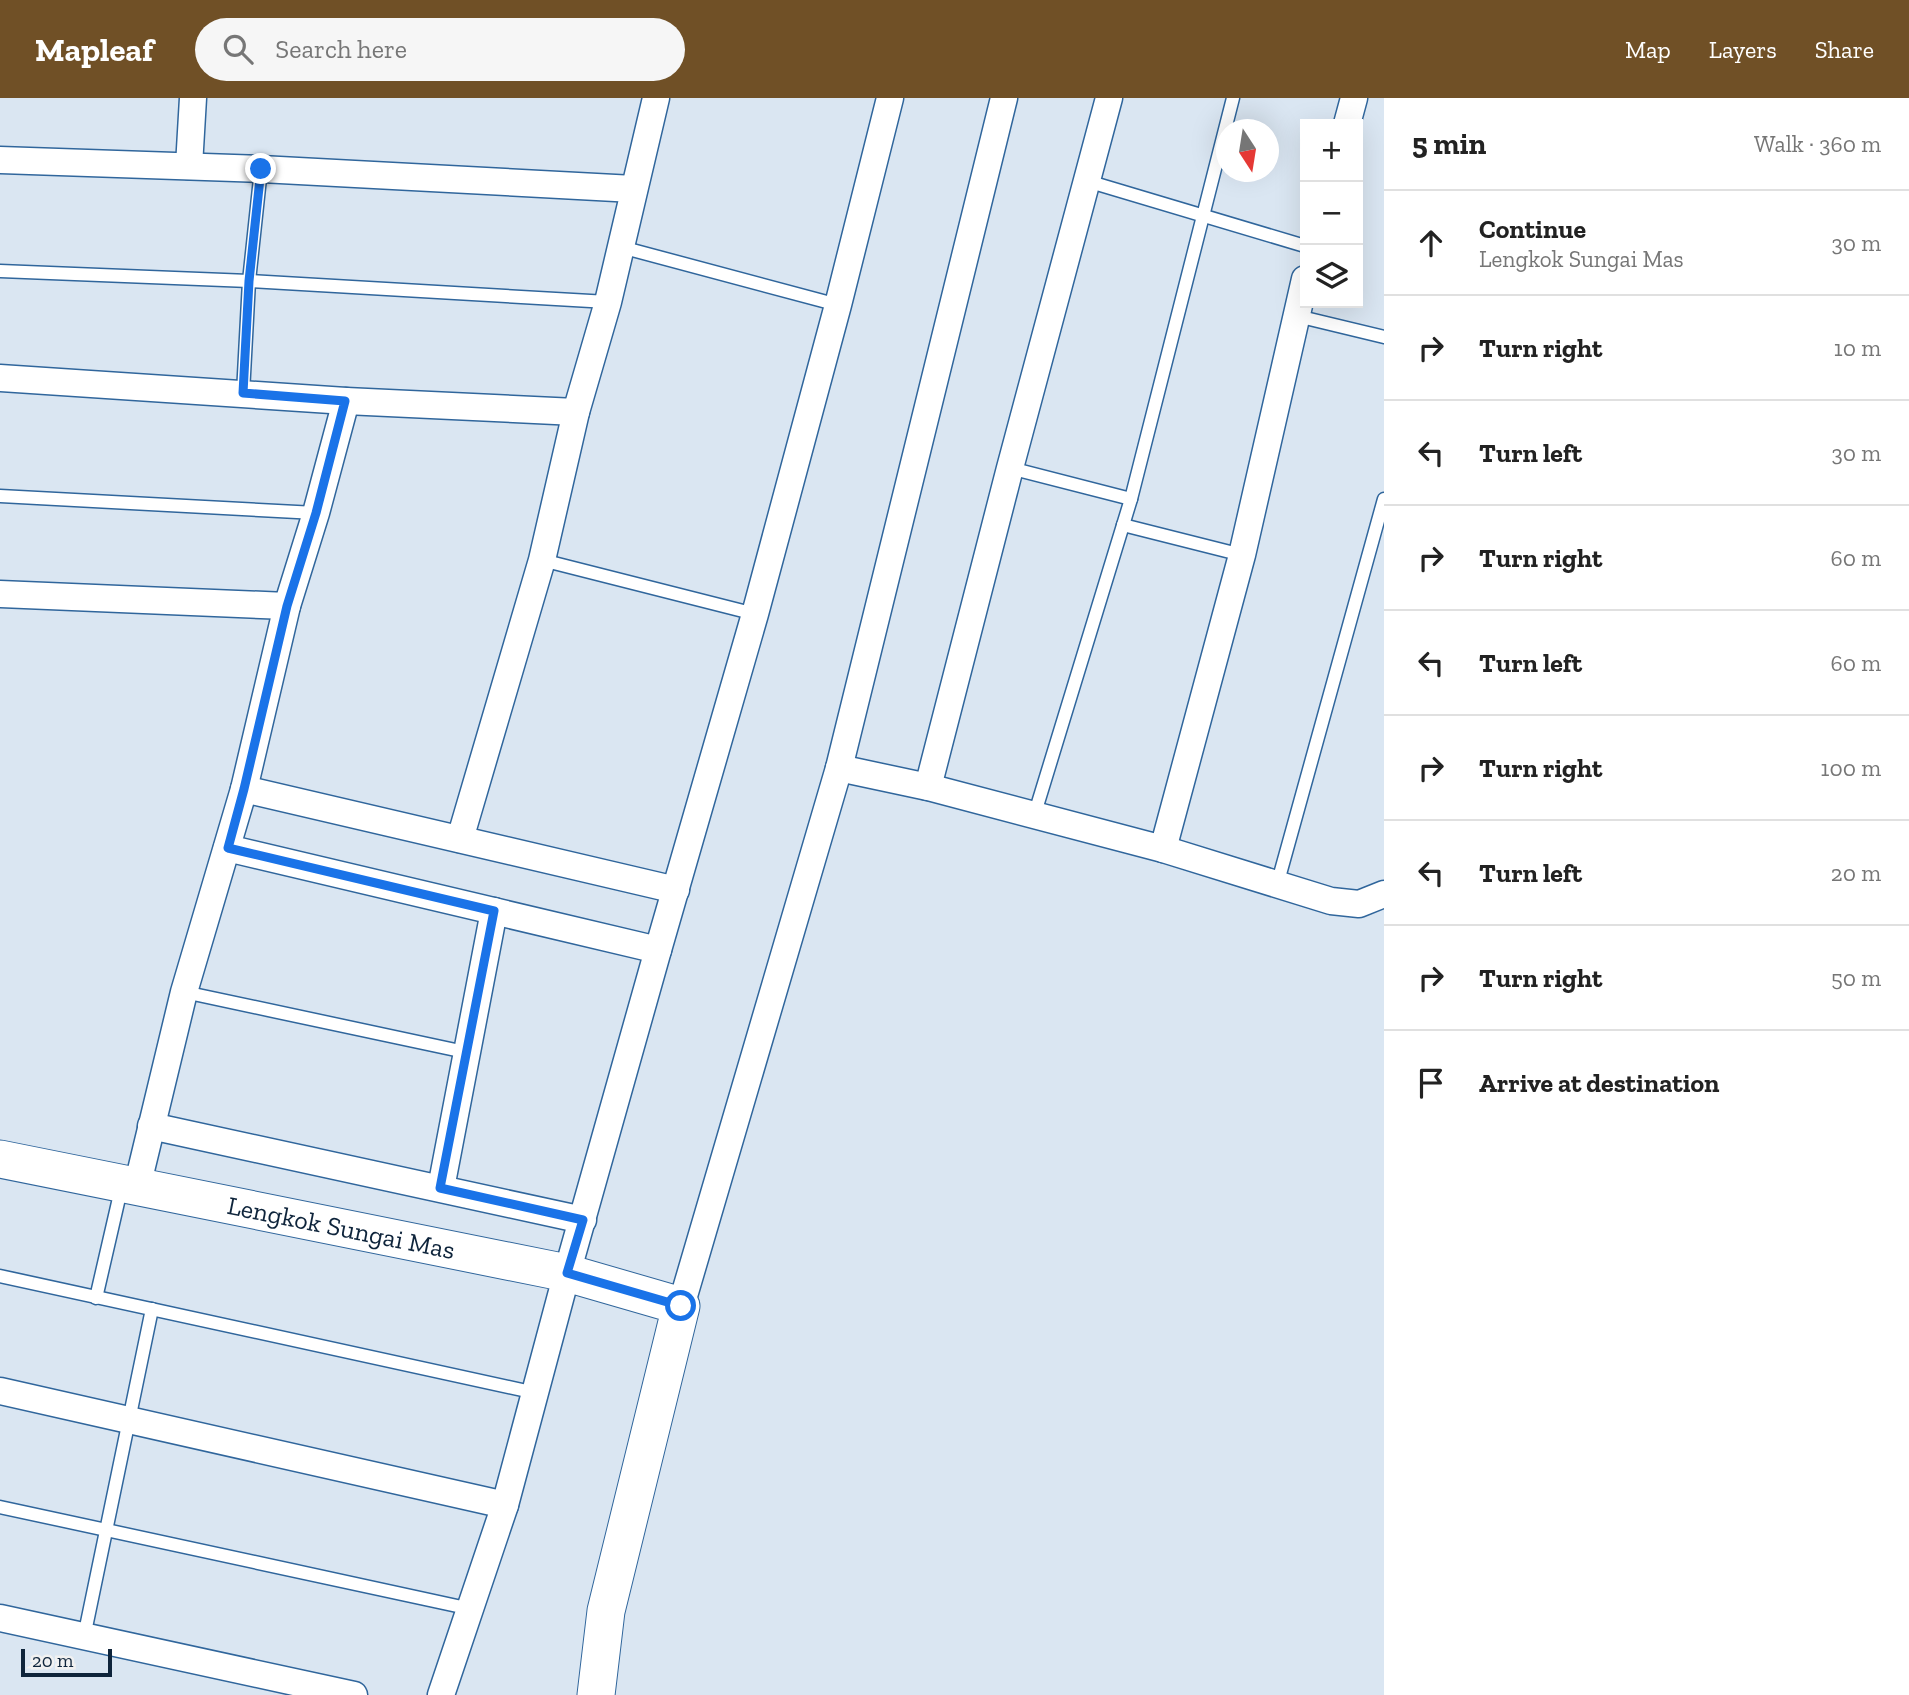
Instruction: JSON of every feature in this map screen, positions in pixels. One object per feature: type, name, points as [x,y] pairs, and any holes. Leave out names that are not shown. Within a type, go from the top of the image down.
[{"type":"street","points":[[189,166],[193,98]]},
{"type":"street","points":[[460,839],[542,560],[576,412],[608,302],[656,98]]},
{"type":"street","points":[[441,1695],[505,1505],[567,1273],[755,614],[890,98]]},
{"type":"street","points":[[596,1695],[606,1611],[681,1306],[839,768],[1004,98]]},
{"type":"street","points":[[928,787],[1109,98]]},
{"type":"street","points":[[1348,119],[1354,98]]},
{"type":"street","points":[[0,160],[261,169],[634,190]]},
{"type":"street","points":[[1163,849],[1242,555],[1300,302]]},
{"type":"street","points":[[0,378],[345,401],[576,412]]},
{"type":"street","points":[[129,1186],[151,1126],[184,992],[228,848],[287,606],[316,513],[345,401]]},
{"type":"street","points":[[0,594],[287,606]]},
{"type":"street","points":[[839,768],[928,787],[1163,849],[1331,901],[1359,904],[1384,894]]},
{"type":"street","points":[[244,789],[677,890]]},
{"type":"street","points":[[228,848],[658,950]]},
{"type":"street","points":[[440,1188],[494,911]]},
{"type":"street","points":[[151,1126],[583,1220]]},
{"type":"street","name":"Lengkok Sungai Mas","points":[[0,1159],[567,1273],[681,1306]]},
{"type":"street","points":[[0,1391],[505,1505]]},
{"type":"street","points":[[0,1618],[354,1695]]},
{"type":"lane","points":[[1034,816],[1131,499],[1233,98]]},
{"type":"lane","points":[[243,393],[249,281],[261,169]]},
{"type":"lane","points":[[1087,181],[1302,245]]},
{"type":"lane","points":[[621,247],[838,305]]},
{"type":"lane","points":[[0,271],[249,281],[608,302]]},
{"type":"lane","points":[[1297,316],[1384,337]]},
{"type":"lane","points":[[1010,468],[1131,499]]},
{"type":"lane","points":[[0,496],[316,513]]},
{"type":"lane","points":[[1277,886],[1384,499]]},
{"type":"lane","points":[[1123,525],[1242,555]]},
{"type":"lane","points":[[542,560],[755,614]]},
{"type":"lane","points":[[184,992],[465,1052]]},
{"type":"lane","points":[[96,1297],[129,1186]]},
{"type":"lane","points":[[0,1276],[536,1393]]},
{"type":"lane","points":[[84,1637],[152,1309]]},
{"type":"lane","points":[[0,1507],[471,1609]]},
{"type":"route","points":[[261,169],[249,281],[243,393],[345,401],[316,513],[287,606],[228,848],[494,911],[440,1188],[583,1220],[567,1273],[681,1306]]}]
